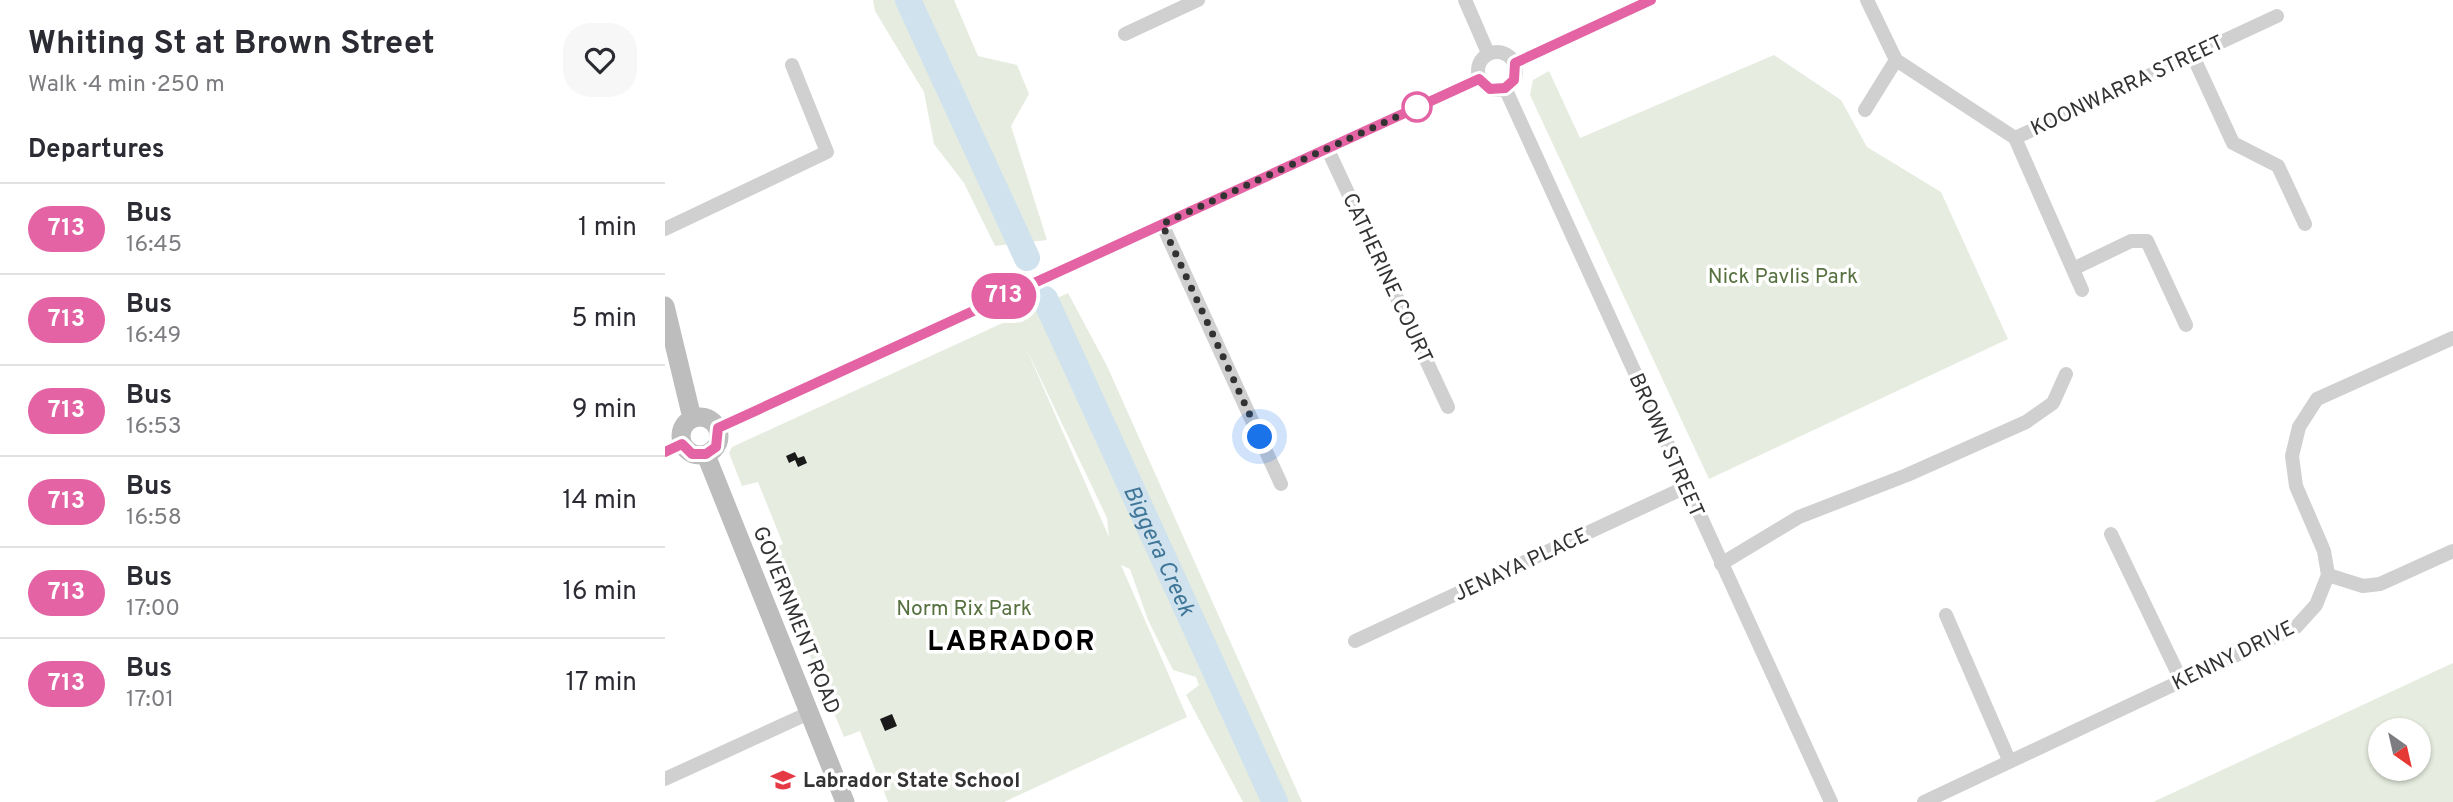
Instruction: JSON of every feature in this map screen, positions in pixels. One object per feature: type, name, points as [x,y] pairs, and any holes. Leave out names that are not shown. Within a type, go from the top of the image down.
[{"type":"main road","points":[[665,306],[692,418]]},
{"type":"main road","points":[[704,417],[718,428],[716,447],[706,454],[692,454],[673,448],[681,429],[692,418],[704,417]]},
{"type":"main road","name":"GOVERNMENT ROAD","points":[[706,454],[845,802]]},
{"type":"street","points":[[1125,34],[1198,0]]},
{"type":"street","points":[[1465,0],[1488,53]]},
{"type":"street","points":[[1515,63],[1651,0]]},
{"type":"street","points":[[1865,110],[1896,60],[1867,0]]},
{"type":"street","name":"KOONWARRA STREET","points":[[1896,60],[2015,138],[2277,16]]},
{"type":"street","points":[[1504,52],[1515,63],[1514,80],[1505,88],[1490,89],[1479,79],[1478,67],[1488,53],[1504,52]]},
{"type":"street","points":[[2192,54],[2230,139],[2235,146],[2278,166],[2305,225]]},
{"type":"street","points":[[665,229],[827,152],[792,65]]},
{"type":"street","points":[[718,428],[1479,79]]},
{"type":"street","name":"BROWN STREET","points":[[1505,88],[1831,802]]},
{"type":"street","points":[[2015,138],[2082,289]]},
{"type":"street","name":"CATHERINE COURT","points":[[1327,148],[1448,407]]},
{"type":"street","points":[[1162,224],[1281,484]]},
{"type":"street","points":[[2073,269],[2131,241],[2147,241],[2186,325]]},
{"type":"street","points":[[2453,338],[2318,399],[2299,427],[2292,456],[2296,486],[2325,551],[2328,575],[2363,586],[2380,584],[2453,551]]},
{"type":"street","points":[[1721,564],[1799,517],[1907,475],[2026,422],[2053,403],[2066,374]]},
{"type":"street","name":"JENAYA PLACE","points":[[1355,640],[1686,487]]},
{"type":"street","points":[[2111,534],[2181,680]]},
{"type":"street","name":"KENNY DRIVE","points":[[1924,802],[2296,627],[2316,605],[2328,575]]},
{"type":"street","points":[[1946,615],[2009,760]]},
{"type":"street","points":[[665,779],[809,713]]},
{"type":"green space","points":[[873,0],[954,0],[978,56],[1017,65],[1029,94],[1011,126],[1047,240],[995,246],[964,183],[934,144],[924,92],[875,11]]},
{"type":"green space","name":"Nick Pavlis Park","points":[[1774,55],[1841,100],[1867,147],[1941,192],[2008,339],[1709,479],[1530,95],[1533,80],[1549,71],[1580,138]]},
{"type":"green space","name":"Norm Rix Park","points":[[1068,293],[1107,366],[1302,802],[1243,802],[1186,695],[1199,685],[1196,677],[1173,670],[1148,620],[1130,569],[1121,565],[1187,717],[1004,802],[888,802],[860,731],[844,737],[766,551],[783,544],[758,482],[742,486],[729,453],[732,447]],"holes":[[[1025,346],[1107,518],[1109,537]]]},
{"type":"green space","points":[[2453,663],[2453,802],[2153,802]]},
{"type":"building","points":[[795,452],[798,458],[804,456],[807,463],[798,467],[795,460],[789,463],[786,456]]},
{"type":"building","points":[[892,714],[897,726],[885,731],[880,719]]},
{"type":"waterway","name":"Biggera Creek","points":[[908,0],[1027,258]]},
{"type":"waterway","name":"Biggera Creek","points":[[1045,299],[1275,802]]},
{"type":"bus line","name":"713","points":[[665,452],[682,444],[686,450],[699,456],[712,452],[719,441],[718,428],[1479,79],[1490,89],[1505,88],[1514,80],[1515,63],[1651,0]]},
{"type":"place","name":"Labrador State School","points":[[783,780]]},
{"type":"district","name":"LABRADOR","points":[[1012,640]]},
{"type":"route","points":[[1260,437],[1162,224],[1429,102],[1417,107]]}]
